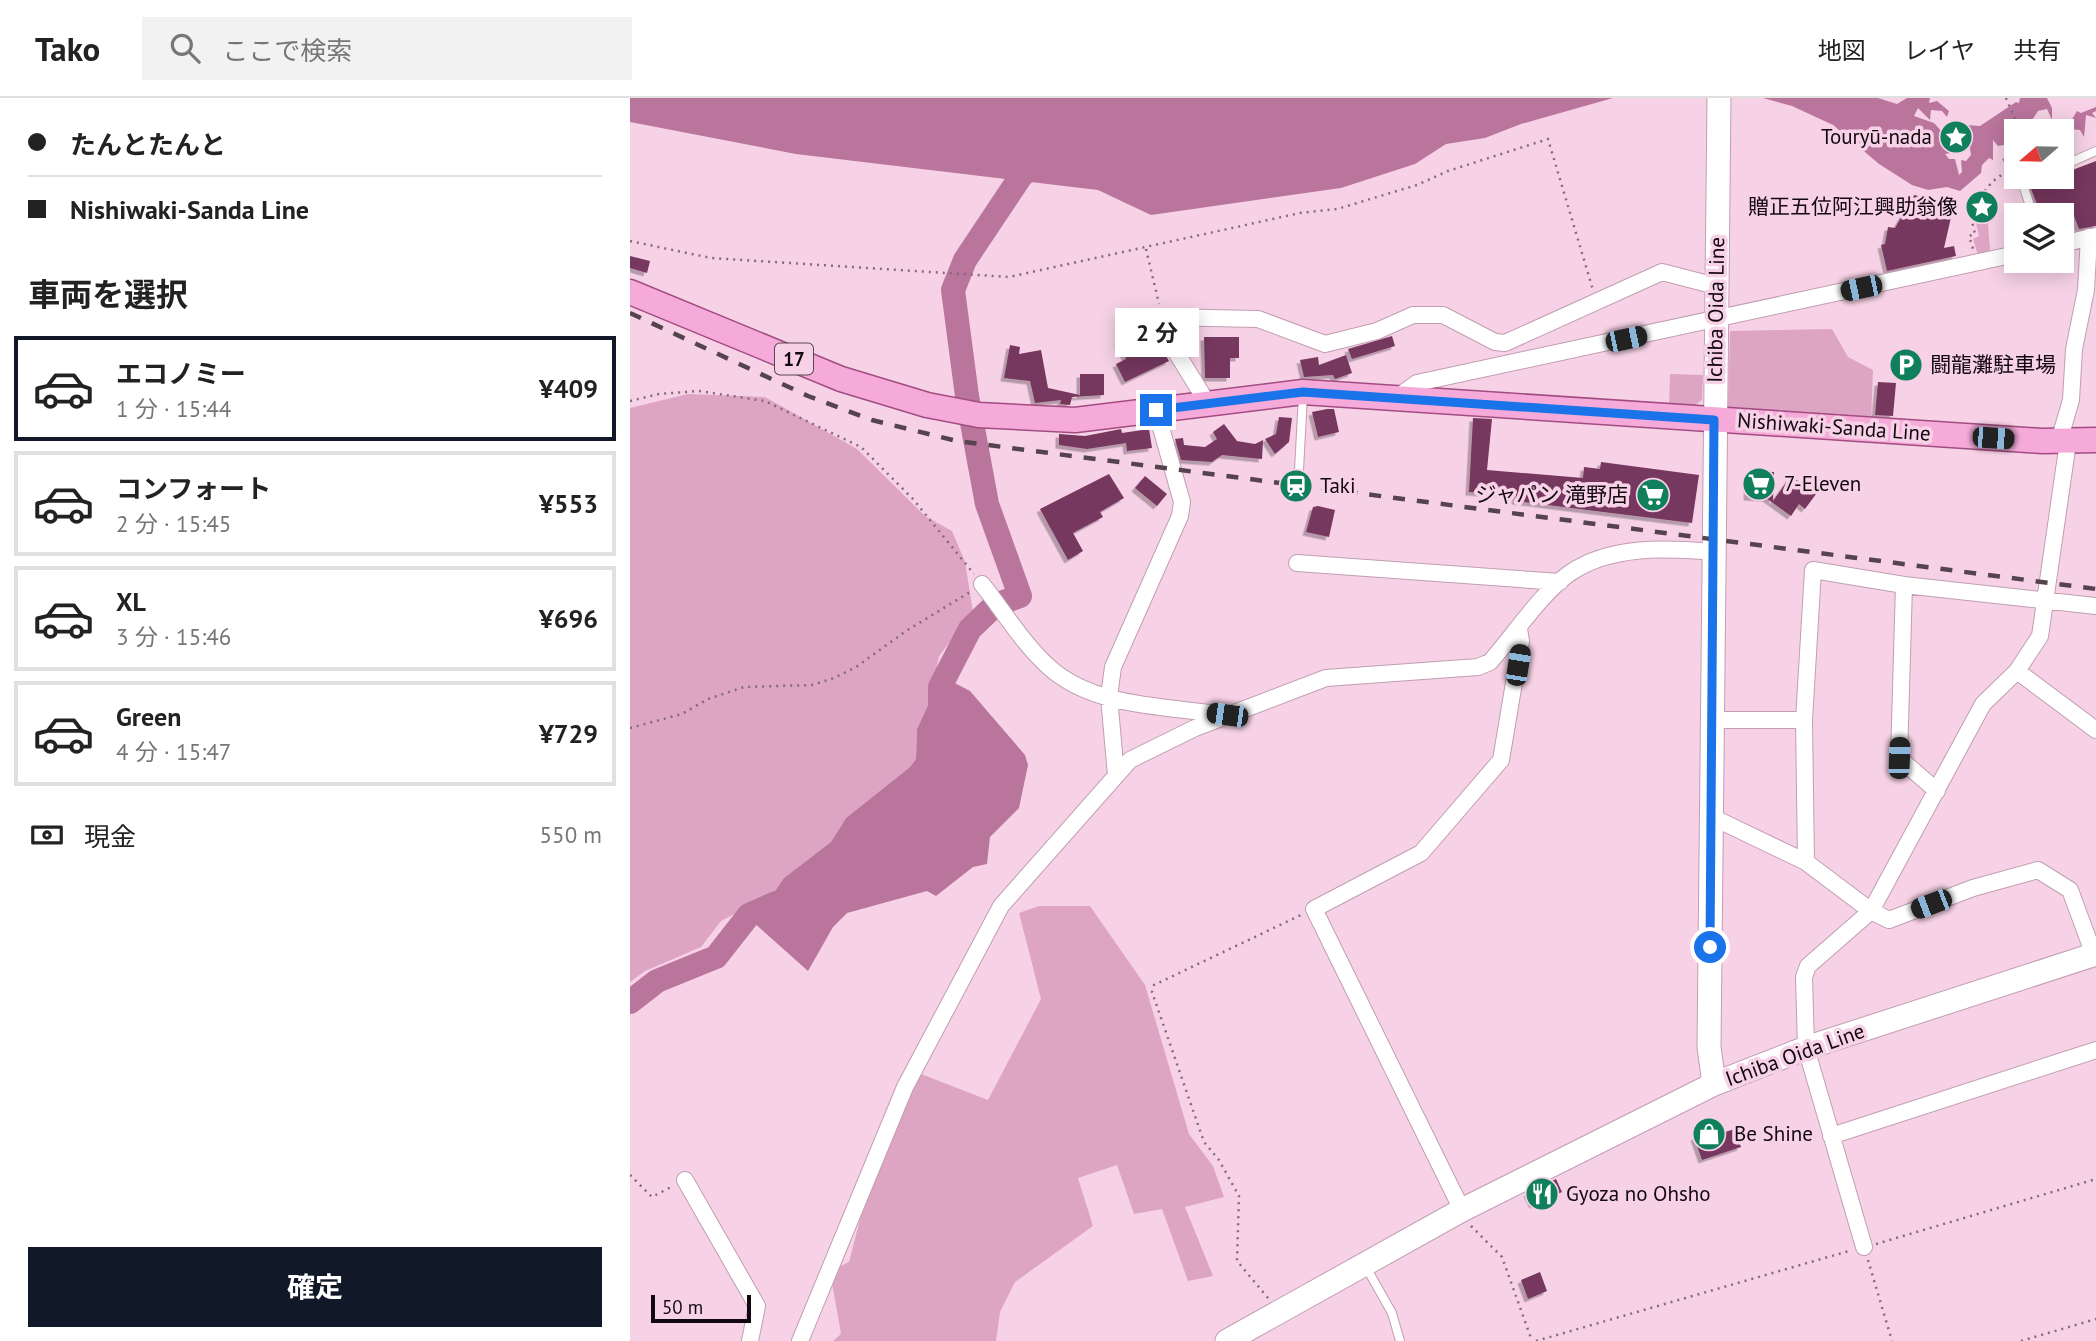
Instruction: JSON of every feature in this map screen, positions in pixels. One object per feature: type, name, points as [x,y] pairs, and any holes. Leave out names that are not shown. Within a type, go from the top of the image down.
[{"type":"main road","name":"Ichiba Oida Line","points":[[1719,98],[1710,816],[1709,1047],[1714,1084],[1806,1048],[2095,955]]},
{"type":"main road","name":"Nishiwaki-Sanda Line","points":[[630,292],[841,379],[887,394],[971,413],[1075,420],[1303,392],[2059,441],[2096,440]]},
{"type":"main road","points":[[1227,1341],[1460,1212],[1714,1084]]},
{"type":"street","points":[[1864,1247],[1806,1048],[1804,977],[1808,966],[1871,911],[1983,704],[2017,671],[2040,636],[2067,449],[2059,441],[2071,400],[2074,349],[2093,236],[2074,241]]},
{"type":"street","points":[[1396,398],[1417,383],[2004,257]]},
{"type":"street","points":[[1208,404],[1165,334],[1162,317],[1258,319],[1325,344],[1377,331],[1413,315],[1443,315],[1496,342],[1505,343],[1662,272],[1716,286]]},
{"type":"street","points":[[1116,775],[1108,697],[1113,667],[1180,516],[1182,502],[1156,410]]},
{"type":"street","points":[[800,1341],[905,1087],[1001,906],[1130,760],[1227,715],[1326,678],[1478,667],[1490,662],[1560,582],[1572,572],[1636,551],[1663,548],[1713,552]]},
{"type":"street","points":[[1297,563],[1560,582]]},
{"type":"street","points":[[1806,862],[1804,720],[1813,570],[1904,585],[2096,606]]},
{"type":"street","points":[[982,584],[1037,655],[1052,670],[1085,691],[1227,715]]},
{"type":"street","points":[[1904,585],[1899,758],[1937,791]]},
{"type":"street","points":[[1460,1212],[1314,909],[1421,853],[1501,760],[1521,641],[1519,629]]},
{"type":"street","points":[[2017,671],[2096,730]]},
{"type":"street","points":[[1711,720],[1804,720]]},
{"type":"street","points":[[1710,816],[1806,862],[1871,911],[1889,920],[1973,888],[2038,870],[2070,890],[2095,955]]},
{"type":"street","points":[[1831,1136],[2096,1050]]},
{"type":"street","points":[[685,1180],[757,1306],[750,1341]]},
{"type":"lane","points":[[2074,161],[2096,151]]},
{"type":"lane","points":[[1299,470],[1303,392]]},
{"type":"lane","points":[[1365,1264],[1374,1285],[1392,1313],[1399,1341]]},
{"type":"path","points":[[2007,100],[2015,119]]},
{"type":"path","points":[[630,241],[711,258],[1009,277],[1300,213],[1337,209],[1548,139],[1597,303]]},
{"type":"path","points":[[1976,202],[1992,182],[2004,173]]},
{"type":"path","points":[[1971,217],[1975,234],[1969,236],[1978,263]]},
{"type":"path","points":[[1146,249],[1162,317]]},
{"type":"path","points":[[630,401],[659,394],[699,391],[765,401],[861,447],[913,499],[982,584],[906,631],[856,667],[834,678],[812,685],[744,687],[708,699],[682,715],[630,727]]},
{"type":"path","points":[[1279,1312],[1237,1261],[1239,1196],[1220,1160],[1204,1142],[1152,992],[1154,985],[1314,909]]},
{"type":"path","points":[[630,1175],[653,1197],[685,1180]]},
{"type":"path","points":[[1460,1212],[1502,1257],[1534,1341],[2096,1179]]},
{"type":"path","points":[[1864,1247],[1892,1341]]},
{"type":"path","points":[[2021,1341],[2096,1319]]},
{"type":"shaded area","points":[[630,98],[1613,98],[1521,124],[1485,138],[1446,144],[1415,164],[1341,188],[1151,215],[1098,190],[796,154],[630,122]]},
{"type":"shaded area","points":[[1763,98],[1878,98],[1897,104],[1907,98],[1930,98],[1929,103],[1937,101],[1949,111],[1947,117],[1942,111],[1931,110],[1930,120],[1918,108],[1914,116],[1934,123],[1944,134],[1968,130],[1967,125],[1980,126],[2016,102],[2019,103],[2020,98],[2047,98],[2052,108],[2052,119],[2047,109],[2038,111],[2033,119],[2004,119],[2004,145],[1998,146],[1993,140],[1993,160],[1989,158],[1982,165],[1981,173],[1960,191],[1947,187],[1928,190],[1912,185],[1879,164],[1833,125],[1792,106]],"holes":[[[1964,139],[1969,142],[1971,155],[1966,161],[1961,160],[1962,172],[1959,175],[1955,159],[1949,159],[1945,154],[1951,153],[1952,144]]]},
{"type":"shaded area","points":[[2096,107],[2096,111],[2092,113],[2096,118],[2086,115],[2084,137],[2080,130],[2074,129],[2072,119],[2077,111],[2081,113]]},
{"type":"shaded area","points":[[1992,202],[1996,211],[1988,224],[1990,250],[1978,255],[1973,239],[1979,236],[1974,215]]},
{"type":"shaded area","points":[[1832,329],[1848,357],[1873,370],[1871,419],[1728,407],[1730,331]]},
{"type":"shaded area","points":[[1670,374],[1703,375],[1702,400],[1691,408],[1669,405]]},
{"type":"shaded area","points":[[688,394],[765,397],[857,449],[925,516],[952,531],[965,562],[973,612],[939,656],[930,701],[917,729],[916,759],[910,767],[846,818],[831,842],[784,878],[773,894],[721,921],[701,947],[645,971],[630,982],[630,408]]},
{"type":"shaded area","points":[[936,674],[949,683],[951,681],[970,691],[1025,755],[1028,765],[1019,808],[990,837],[987,864],[973,867],[936,896],[927,891],[847,913],[833,927],[808,971],[742,912],[773,894],[784,878],[831,842],[846,818],[910,767],[916,759],[917,729],[930,701]]},
{"type":"shaded area","points":[[1039,906],[1090,906],[1145,985],[1189,1134],[1213,1166],[1224,1197],[1185,1207],[1213,1276],[1188,1281],[1162,1209],[1134,1214],[1117,1165],[1078,1178],[1093,1226],[1015,1282],[1000,1312],[996,1341],[833,1341],[841,1334],[830,1271],[849,1262],[878,1150],[921,1074],[988,1100],[1041,999],[1019,913]]},
{"type":"building","points":[[2096,161],[2096,226],[2079,229],[2074,216],[2074,203],[2036,203],[2031,189],[2074,189],[2074,169]]},
{"type":"building","points":[[1914,195],[1937,200],[1935,209],[1952,213],[1944,248],[1954,246],[1956,256],[1887,271],[1881,245],[1885,244],[1888,227],[1895,228]]},
{"type":"building","points":[[630,256],[650,261],[647,273],[630,268]]},
{"type":"building","points":[[1141,331],[1147,348],[1158,342],[1169,361],[1125,382],[1116,364],[1126,359],[1118,340]]},
{"type":"building","points":[[1392,336],[1395,346],[1352,359],[1348,349]]},
{"type":"building","points":[[1204,337],[1239,337],[1239,358],[1230,358],[1230,378],[1205,378]]},
{"type":"building","points":[[1010,345],[1020,347],[1019,354],[1041,350],[1048,388],[1080,395],[1080,374],[1104,374],[1104,395],[1072,397],[1070,405],[1060,404],[1061,400],[1035,403],[1030,381],[1004,378]]},
{"type":"building","points":[[1346,355],[1352,373],[1335,379],[1333,375],[1304,377],[1300,360],[1318,357],[1319,365]]},
{"type":"building","points":[[1878,382],[1896,383],[1893,416],[1875,415]]},
{"type":"building","points":[[1334,409],[1339,432],[1318,437],[1312,412]]},
{"type":"building","points":[[1279,417],[1292,418],[1289,442],[1275,454],[1265,439],[1276,434]]},
{"type":"building","points":[[1473,418],[1492,419],[1487,470],[1583,478],[1584,467],[1600,469],[1601,462],[1699,475],[1692,523],[1515,501],[1516,495],[1469,492]]},
{"type":"building","points":[[1224,424],[1237,441],[1255,444],[1263,440],[1262,459],[1222,455],[1212,462],[1181,460],[1175,439],[1183,438],[1184,445],[1205,447],[1217,439],[1213,432]]},
{"type":"building","points":[[1121,429],[1122,433],[1149,429],[1152,448],[1127,451],[1126,443],[1087,449],[1059,445],[1059,434],[1085,436]]},
{"type":"building","points":[[1748,471],[1774,472],[1773,501],[1791,476],[1816,494],[1805,509],[1799,504],[1791,516],[1766,498],[1747,497]]},
{"type":"building","points":[[1109,474],[1124,498],[1100,512],[1103,517],[1073,533],[1083,551],[1068,560],[1040,509]]},
{"type":"building","points":[[1145,476],[1167,494],[1157,506],[1135,488]]},
{"type":"building","points":[[1313,507],[1335,510],[1329,537],[1306,532]]},
{"type":"building","points":[[1724,1127],[1725,1132],[1735,1129],[1741,1147],[1702,1160],[1694,1137]]},
{"type":"building","points":[[1556,1179],[1562,1192],[1533,1205],[1527,1193]]},
{"type":"building","points":[[1540,1272],[1547,1291],[1528,1299],[1521,1280]]},
{"type":"waterway","points":[[1001,603],[1020,596],[987,504],[967,396],[953,290],[965,260],[1021,176],[1043,158]]},
{"type":"waterway","points":[[940,710],[940,687],[970,629],[993,607]]},
{"type":"waterway","points":[[630,1002],[657,981],[716,957],[749,915],[776,903]]},
{"type":"railway","points":[[630,313],[808,396],[872,420],[957,441],[2096,589]]},
{"type":"place","name":"Touryū-nada","points":[[1956,137]]},
{"type":"place","name":"贈正五位阿江興助翁像","points":[[1982,207]]},
{"type":"place","name":"闘龍灘駐車場","points":[[1906,365]]},
{"type":"place","name":"7-Eleven","points":[[1759,484]]},
{"type":"place","name":"Taki","points":[[1296,486]]},
{"type":"place","name":"ジャパン 滝野店","points":[[1653,495]]},
{"type":"place","name":"Be Shine","points":[[1709,1134]]},
{"type":"place","name":"Gyoza no Ohsho","points":[[1542,1194]]},
{"type":"route","points":[[1156,410],[1303,392],[1714,420],[1710,947]]}]
